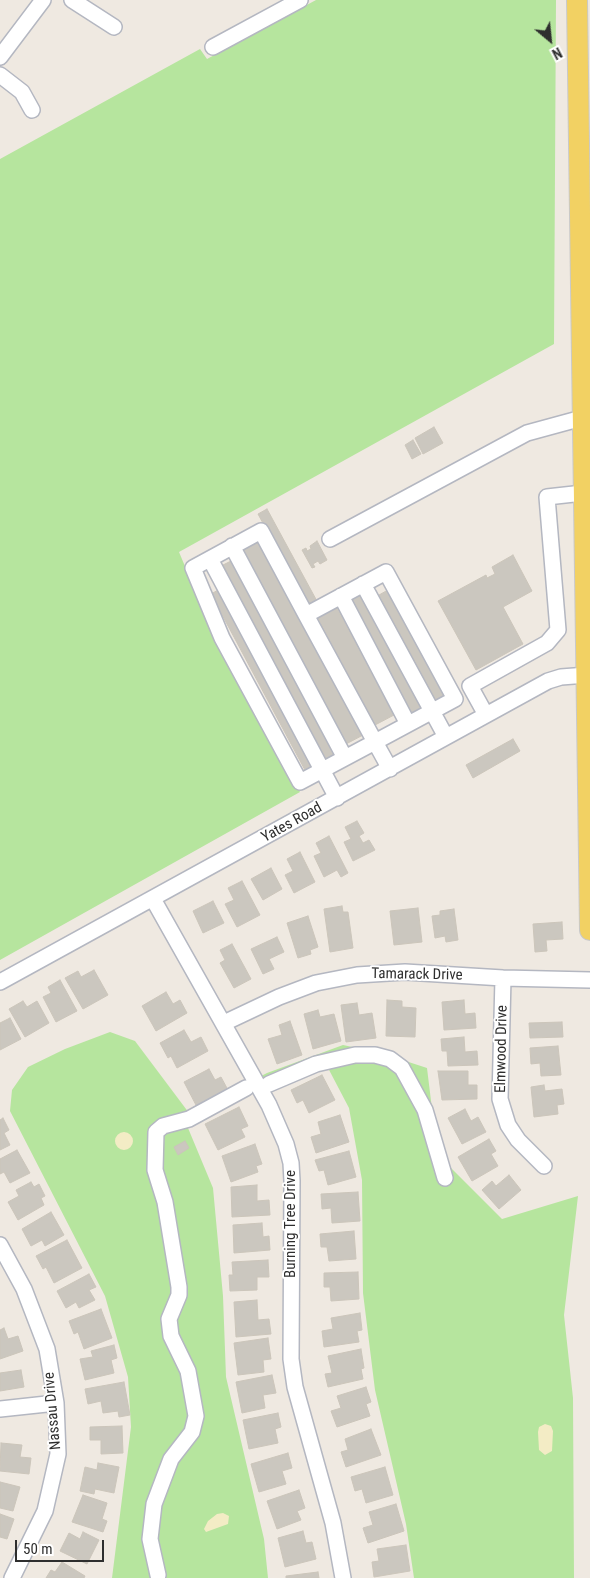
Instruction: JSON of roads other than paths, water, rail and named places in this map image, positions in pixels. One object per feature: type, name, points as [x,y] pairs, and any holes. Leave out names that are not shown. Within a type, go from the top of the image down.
[{"type":"main road","points":[[577,0],[590,930]]},
{"type":"street","points":[[0,57],[43,0]]},
{"type":"street","points":[[72,0],[114,27]]},
{"type":"street","points":[[213,47],[300,0]]},
{"type":"street","points":[[0,75],[22,92],[32,110]]},
{"type":"street","points":[[330,539],[527,433],[582,418]]},
{"type":"street","points":[[486,715],[470,686],[547,643],[558,630],[547,496],[583,492]]},
{"type":"street","points":[[306,615],[386,572],[455,699],[432,711],[375,742],[300,782],[222,638],[193,568],[261,531],[306,615],[375,742],[390,769]]},
{"type":"street","points":[[232,546],[345,758]]},
{"type":"street","points":[[210,559],[337,798]]},
{"type":"street","points":[[363,584],[446,737]]},
{"type":"street","points":[[341,596],[408,724]]},
{"type":"street","name":"Yates Road","points":[[0,982],[548,681],[561,677],[587,675]]},
{"type":"street","name":"Burning Tree Drive","points":[[153,899],[224,1023],[279,1126],[291,1163],[291,1359],[295,1387],[333,1523],[343,1578]]},
{"type":"street","name":"Tamarack Drive","points":[[224,1023],[279,997],[316,983],[357,975],[405,972],[503,978],[590,980]]},
{"type":"street","name":"Elmwood Drive","points":[[503,978],[500,1099],[508,1125],[518,1140],[544,1166]]},
{"type":"street","points":[[269,1084],[316,1064],[355,1055],[375,1055],[390,1059],[402,1068],[425,1110],[445,1178]]},
{"type":"street","points":[[158,1575],[150,1539],[154,1504],[171,1459],[192,1432],[196,1416],[188,1371],[170,1331],[169,1318],[179,1294],[179,1287],[166,1202],[155,1170],[156,1132],[163,1126],[189,1119],[246,1088]]},
{"type":"street","name":"Nassau Drive","points":[[0,1245],[24,1289],[47,1350],[56,1403],[58,1454],[45,1511],[12,1578]]},
{"type":"street","points":[[0,1409],[56,1403]]}]
